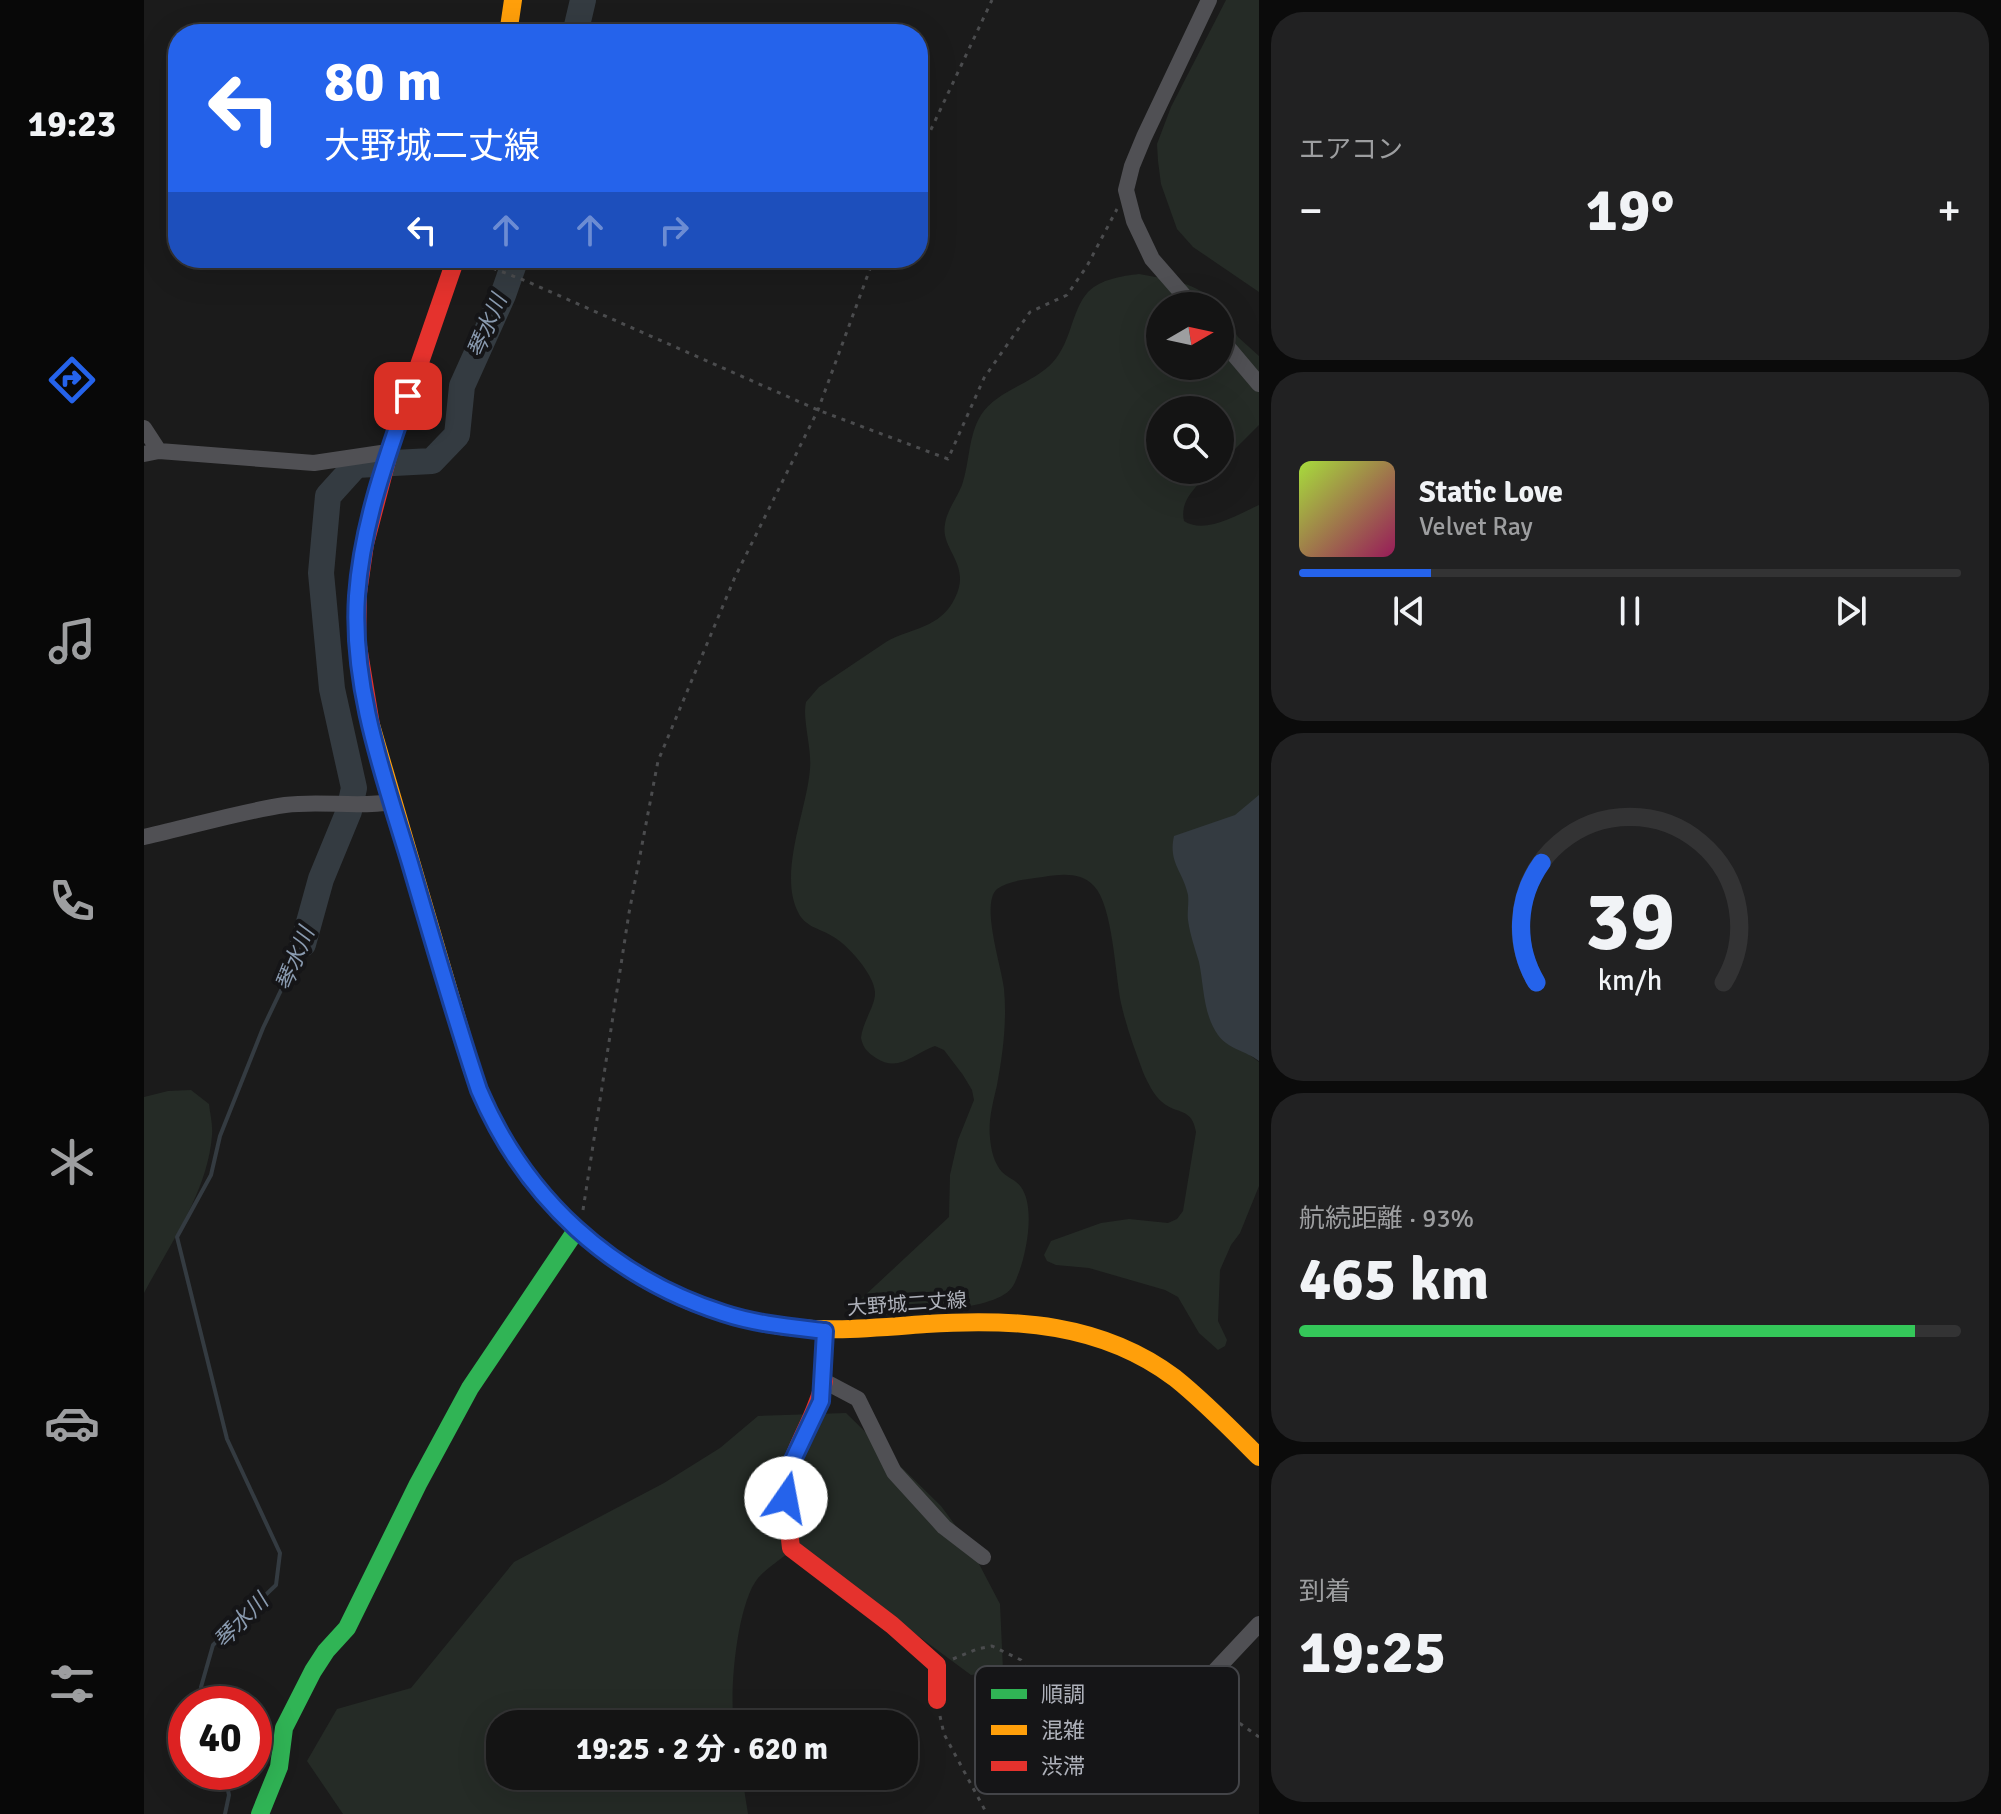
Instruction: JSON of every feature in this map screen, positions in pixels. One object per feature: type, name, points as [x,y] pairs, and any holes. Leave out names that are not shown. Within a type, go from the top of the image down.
[{"type":"main road","points":[[509,24],[513,0]]},
{"type":"main road","points":[[388,452],[452,268]]},
{"type":"main road","name":"大野城二丈線","points":[[388,452],[361,555],[356,639],[362,689],[391,802],[467,1053],[493,1123],[536,1187],[577,1229],[634,1275],[724,1314],[760,1323],[825,1331],[1005,1320],[1087,1333],[1142,1357],[1172,1376],[1259,1457]]},
{"type":"main road","points":[[260,1814],[279,1767],[284,1728],[313,1671],[353,1618],[418,1484],[470,1388],[577,1229]]},
{"type":"main road","points":[[824,1381],[821,1401],[791,1464],[786,1498],[791,1548],[892,1625],[937,1665],[937,1700]]},
{"type":"street","points":[[1181,292],[1152,259],[1134,221],[1126,190],[1144,137],[1209,0]]},
{"type":"street","points":[[1234,355],[1259,384]]},
{"type":"street","points":[[144,428],[152,453],[314,463],[388,452]]},
{"type":"street","points":[[144,837],[285,805],[391,802]]},
{"type":"street","points":[[825,1331],[824,1381],[858,1399],[894,1472],[944,1527],[983,1557]]},
{"type":"street","points":[[1220,1666],[1259,1624]]},
{"type":"path","points":[[928,136],[992,0]]},
{"type":"path","points":[[495,268],[818,410],[948,459],[984,378],[1030,312],[1067,295],[1087,266],[1126,190]]},
{"type":"path","points":[[577,1229],[584,1206],[629,913],[658,761],[735,577],[818,410],[870,268]]},
{"type":"path","points":[[937,1665],[992,1646],[1021,1660],[1025,1666]]},
{"type":"path","points":[[937,1700],[944,1734],[975,1792]]},
{"type":"path","points":[[1239,1722],[1259,1737]]},
{"type":"path","points":[[976,1794],[987,1814]]},
{"type":"shaded area","points":[[1226,0],[1259,0],[1259,292],[1193,247],[1177,229],[1161,184],[1158,161],[1157,144],[1171,107]]},
{"type":"shaded area","points":[[1139,274],[1171,280],[1202,292],[1146,292],[1146,380],[1234,380],[1234,331],[1259,356],[1259,425],[1234,450],[1234,396],[1146,396],[1146,484],[1198,484],[1184,506],[1184,521],[1192,525],[1212,524],[1259,505],[1259,803],[1235,1044],[1259,1062],[1259,1186],[1240,1233],[1220,1270],[1218,1321],[1227,1340],[1225,1346],[1218,1350],[1199,1333],[1178,1297],[1165,1290],[1089,1268],[1056,1265],[1047,1261],[1044,1255],[1051,1241],[1101,1223],[1129,1219],[1168,1223],[1177,1219],[1183,1211],[1196,1132],[1191,1119],[1162,1102],[1147,1080],[1123,1012],[1105,909],[1089,881],[1070,875],[1019,880],[997,889],[992,897],[991,922],[1004,989],[1005,1013],[1001,1061],[990,1118],[990,1143],[997,1165],[1021,1187],[1026,1197],[1029,1222],[1022,1264],[1013,1286],[1004,1295],[971,1306],[875,1316],[861,1314],[858,1304],[861,1299],[949,1217],[950,1175],[958,1140],[974,1100],[963,1075],[944,1050],[935,1046],[899,1063],[892,1063],[876,1058],[866,1050],[861,1038],[875,997],[870,977],[845,946],[801,917],[791,879],[795,841],[810,769],[806,702],[819,687],[886,642],[933,622],[949,608],[955,598],[960,576],[947,542],[945,524],[965,476],[974,432],[981,415],[996,399],[1036,376],[1053,362],[1088,292],[1105,281]]},
{"type":"shaded area","points":[[1259,795],[1259,1061],[1222,1040],[1209,1018],[1189,926],[1188,895],[1174,860],[1173,845],[1174,836],[1235,815]]},
{"type":"shaded area","points":[[191,1090],[209,1104],[212,1131],[209,1156],[196,1197],[144,1293],[144,1097]]},
{"type":"shaded area","points":[[846,1413],[941,1506],[967,1541],[1000,1604],[1003,1666],[975,1666],[975,1674],[971,1675],[879,1607],[787,1554],[758,1578],[745,1607],[736,1648],[733,1710],[486,1710],[486,1790],[744,1790],[748,1814],[343,1814],[307,1761],[337,1709],[411,1688],[514,1562],[664,1483],[720,1448],[758,1416]]},
{"type":"waterway","name":"琴水川","points":[[577,24],[583,0]]},
{"type":"waterway","name":"琴水川","points":[[303,944],[321,879],[349,811],[354,788],[332,689],[321,573],[328,496],[356,465],[432,461],[457,435],[462,386],[512,268]]},
{"type":"waterway","name":"琴水川","points":[[201,1686],[213,1645],[276,1585],[280,1553],[227,1439],[177,1237],[211,1175],[220,1136],[263,1028],[303,944]]},
{"type":"waterway","name":"琴水川","points":[[225,1814],[228,1790]]},
{"type":"traffic: fast","points":[[260,1814],[279,1767],[284,1728],[313,1671],[347,1628],[418,1484],[470,1388],[577,1229]]},
{"type":"traffic: slow","points":[[509,24],[513,0]]},
{"type":"traffic: slow","points":[[371,725],[472,1070]]},
{"type":"traffic: slow","points":[[763,1323],[824,1329],[992,1322],[1056,1328],[1088,1335],[1147,1360],[1175,1378],[1259,1457]]},
{"type":"traffic: jam","points":[[371,725],[357,640],[358,593],[365,544],[390,449],[453,268]]},
{"type":"traffic: jam","points":[[472,1070],[492,1117],[517,1160],[548,1200],[584,1235],[623,1266],[667,1291],[714,1310],[763,1323]]},
{"type":"traffic: jam","points":[[824,1381],[789,1472],[787,1505],[791,1548],[892,1625],[937,1665],[937,1700]]},
{"type":"route","points":[[408,396],[370,511],[361,555],[356,639],[362,689],[391,802],[479,1090],[493,1123],[536,1187],[577,1229],[634,1275],[724,1314],[760,1323],[825,1331],[821,1401],[791,1464],[786,1498]]}]
